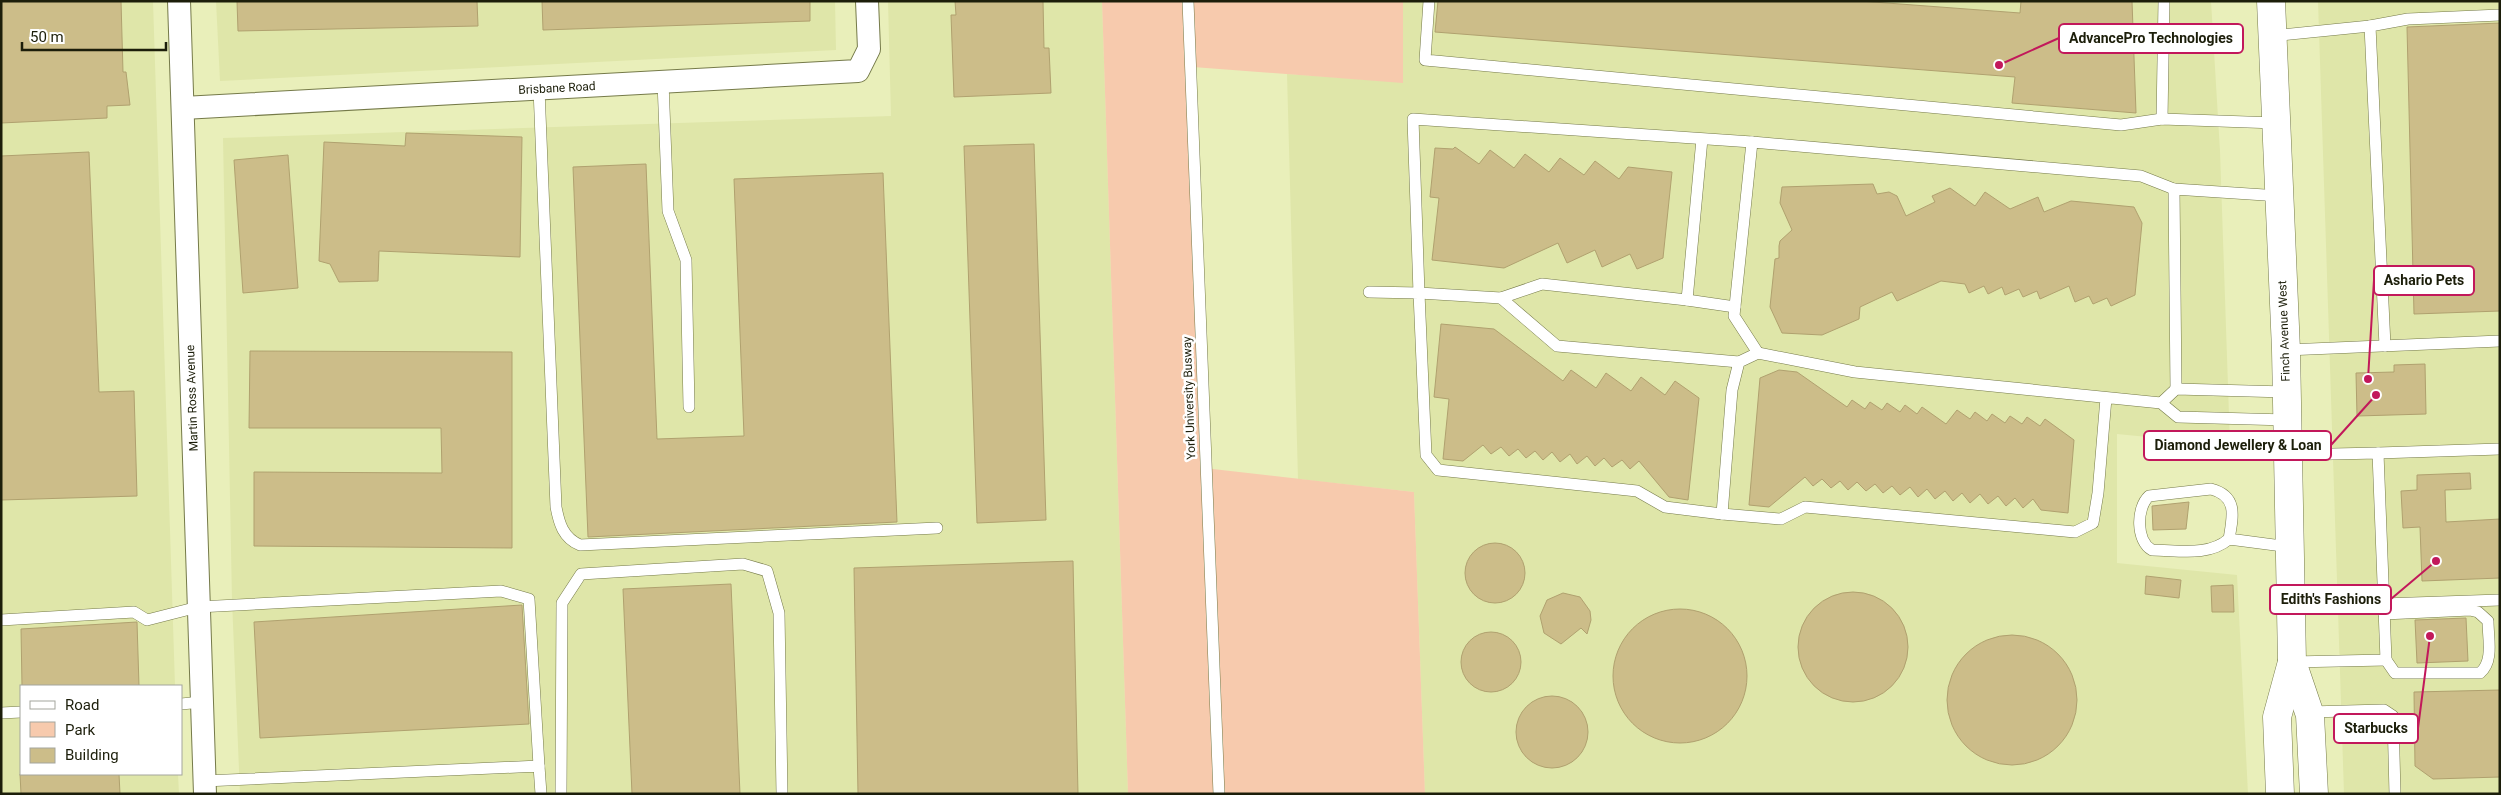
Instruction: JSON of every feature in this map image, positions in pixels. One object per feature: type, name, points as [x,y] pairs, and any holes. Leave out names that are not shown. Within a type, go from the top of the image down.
[{"type":"main road","name":"Finch Avenue West","points":[[2270,1],[2286,350],[2292,662],[2278,718],[2280,794]]},
{"type":"main road","name":"Finch Avenue West","points":[[2292,662],[2309,712],[2314,794]]},
{"type":"street","name":"Martin Ross Avenue","points":[[179,1],[198,607],[192,703],[205,787]]},
{"type":"street","name":"Brisbane Road","points":[[183,108],[858,72],[869,49],[867,1]]},
{"type":"lane","name":"York University Busway","points":[[1188,1],[1219,794]]},
{"type":"lane","points":[[1429,1],[1425,60],[2121,125],[2162,119],[2276,123]]},
{"type":"lane","points":[[2162,119],[2164,1]]},
{"type":"lane","points":[[2272,36],[2370,26],[2408,18],[2500,15]]},
{"type":"lane","points":[[2370,26],[2385,346]]},
{"type":"lane","points":[[663,82],[668,211],[686,260],[689,407]]},
{"type":"lane","points":[[539,89],[556,507],[559,522],[569,538],[580,545],[938,528]]},
{"type":"lane","points":[[2106,398],[2093,523],[2075,532],[1805,507],[1781,519],[1722,514],[1665,506],[1637,491],[1438,470],[1426,455],[1418,293],[1413,119],[1752,142],[2141,176],[2174,189],[2280,196]]},
{"type":"lane","points":[[1687,300],[1702,139]]},
{"type":"lane","points":[[1752,142],[1734,316],[1758,353]]},
{"type":"lane","points":[[2174,189],[2176,390]]},
{"type":"lane","points":[[1369,292],[1501,298],[1542,284],[1735,307]]},
{"type":"lane","points":[[1501,298],[1557,346],[1738,362],[1758,353],[1855,372],[2161,403],[2178,417],[2287,420]]},
{"type":"lane","points":[[2286,350],[2500,341]]},
{"type":"lane","points":[[1722,514],[1732,390],[1738,362]]},
{"type":"lane","points":[[2161,403],[2176,390],[2286,392]]},
{"type":"lane","points":[[2288,455],[2500,449]]},
{"type":"lane","points":[[2378,453],[2384,609],[2386,660],[2395,674],[2480,674],[2489,660],[2488,621],[2478,612],[2470,610],[2384,609]]},
{"type":"lane","points":[[2229,539],[2232,521],[2231,506],[2228,498],[2217,490],[2210,489],[2149,496],[2143,501],[2141,508],[2142,538],[2145,546],[2152,550],[2207,551],[2220,547],[2229,539],[2290,547]]},
{"type":"lane","points":[[561,794],[562,603],[581,574],[743,564],[767,571],[779,613],[782,794]]},
{"type":"lane","points":[[1,620],[134,612],[147,620],[198,607],[501,591],[529,599],[541,794]]},
{"type":"lane","points":[[2384,609],[2500,600]]},
{"type":"lane","points":[[2292,662],[2386,660]]},
{"type":"lane","points":[[2309,712],[2384,710],[2393,716],[2395,794]]},
{"type":"lane","points":[[1,713],[20,712]]},
{"type":"lane","points":[[205,787],[539,766]]},
{"type":"shaded area","points":[[1,1],[153,1],[175,685],[20,685],[20,775],[178,775],[179,794],[1,794]]},
{"type":"shaded area","points":[[216,1],[835,1],[836,50],[220,81]]},
{"type":"shaded area","points":[[888,1],[1102,1],[1128,794],[240,794],[232,600],[223,138],[891,116]]},
{"type":"shaded area","points":[[1403,1],[2211,1],[2220,151],[2230,445],[2117,434],[2117,563],[2237,575],[2248,794],[1425,794],[1414,492],[1298,479],[1287,74],[1402,82]]},
{"type":"shaded area","points":[[2318,1],[2500,1],[2500,794],[2344,794]]},
{"type":"green space","points":[[1102,1],[1403,1],[1403,83],[1193,67],[1204,468],[1414,492],[1425,794],[1128,794]]},
{"type":"building","points":[[1,1],[121,1],[123,72],[126,72],[130,105],[107,106],[107,118],[1,123]]},
{"type":"building","points":[[237,1],[477,1],[478,26],[238,31]]},
{"type":"building","points":[[542,1],[810,1],[810,21],[543,30]]},
{"type":"building","points":[[955,1],[1043,1],[1044,48],[1049,48],[1051,93],[954,97],[951,15],[956,15]]},
{"type":"building","points":[[1438,1],[1860,1],[2020,13],[2021,1],[2132,1],[2136,113],[2012,103],[2015,77],[1435,32]]},
{"type":"building","points":[[2500,23],[2500,311],[2414,314],[2407,27]]},
{"type":"building","points":[[406,133],[522,137],[520,257],[379,251],[378,281],[339,282],[330,264],[319,261],[324,142],[405,146]]},
{"type":"building","points":[[1034,144],[1046,520],[977,523],[964,146]]},
{"type":"building","points":[[1455,147],[1479,164],[1490,150],[1514,168],[1525,154],[1549,172],[1560,158],[1584,175],[1595,161],[1619,179],[1628,167],[1672,172],[1663,258],[1637,269],[1630,254],[1602,267],[1595,250],[1567,263],[1558,243],[1504,268],[1432,260],[1439,198],[1430,197],[1435,148],[1453,149]]},
{"type":"building","points":[[89,152],[99,392],[134,391],[137,496],[1,500],[1,156]]},
{"type":"building","points":[[288,155],[298,288],[243,293],[234,160]]},
{"type":"building","points":[[646,164],[657,439],[744,436],[734,179],[883,173],[897,522],[588,537],[573,167]]},
{"type":"building","points":[[1873,184],[1877,194],[1889,192],[1897,196],[1906,216],[1935,202],[1932,196],[1950,188],[1975,206],[1985,192],[2010,209],[2038,197],[2044,212],[2071,201],[2134,207],[2142,223],[2135,295],[2111,306],[2107,298],[2093,304],[2089,296],[2075,302],[2069,286],[2040,299],[2037,291],[2023,297],[2019,289],[2005,295],[2002,287],[1988,294],[1984,286],[1969,293],[1965,284],[1941,281],[1897,301],[1892,292],[1860,307],[1859,319],[1822,335],[1782,333],[1770,307],[1775,259],[1779,258],[1780,241],[1792,230],[1780,203],[1782,187]]},
{"type":"building","points":[[1441,324],[1494,329],[1563,381],[1571,370],[1596,388],[1606,373],[1631,391],[1641,377],[1665,395],[1675,381],[1699,398],[1688,500],[1669,497],[1639,461],[1630,469],[1622,460],[1612,467],[1604,458],[1595,466],[1587,456],[1577,464],[1570,454],[1560,462],[1552,452],[1543,460],[1535,451],[1526,458],[1518,449],[1509,456],[1501,447],[1491,454],[1483,445],[1463,461],[1443,459],[1449,399],[1434,397]]},
{"type":"building","points":[[250,351],[512,352],[512,548],[254,546],[254,472],[442,473],[441,428],[249,428]]},
{"type":"building","points":[[2425,364],[2426,414],[2357,416],[2356,373],[2394,372],[2394,365]]},
{"type":"building","points":[[1779,370],[1797,372],[1847,407],[1852,400],[1865,409],[1870,402],[1882,410],[1887,403],[1900,412],[1905,405],[1917,414],[1922,407],[1946,424],[1957,410],[1970,419],[1975,412],[1987,421],[1992,414],[2005,423],[2010,416],[2022,424],[2027,417],[2040,426],[2045,419],[2074,440],[2068,513],[2041,510],[2033,499],[2023,508],[2015,498],[2006,506],[1998,496],[1988,504],[1980,494],[1970,503],[1962,493],[1953,501],[1945,491],[1935,499],[1927,489],[1918,497],[1910,487],[1900,495],[1892,486],[1883,493],[1875,484],[1866,491],[1857,482],[1848,490],[1840,481],[1831,488],[1822,479],[1813,486],[1805,477],[1769,507],[1749,505],[1760,378]]},
{"type":"building","points":[[2470,473],[2471,489],[2445,490],[2446,522],[2500,519],[2500,578],[2422,581],[2420,527],[2403,528],[2401,491],[2417,490],[2417,475]]},
{"type":"building","points":[[2189,502],[2186,529],[2153,530],[2152,506]]},
{"type":"building","points":[[1495,543],[1511,548],[1516,552],[1520,557],[1525,573],[1520,589],[1516,594],[1511,598],[1495,603],[1479,598],[1474,594],[1470,589],[1465,573],[1470,557],[1474,552],[1479,548]]},
{"type":"building","points":[[1073,561],[1078,794],[858,794],[854,568]]},
{"type":"building","points":[[2146,576],[2181,580],[2179,598],[2145,594]]},
{"type":"building","points":[[731,584],[740,794],[632,794],[623,589]]},
{"type":"building","points":[[2233,585],[2234,612],[2212,612],[2211,586]]},
{"type":"building","points":[[1853,592],[1864,593],[1874,597],[1892,608],[1903,626],[1907,636],[1907,658],[1903,668],[1892,686],[1874,697],[1864,701],[1853,702],[1842,701],[1832,697],[1814,686],[1803,668],[1799,658],[1798,647],[1799,636],[1803,626],[1814,608],[1832,597],[1842,593]]},
{"type":"building","points":[[1563,593],[1580,597],[1590,611],[1591,620],[1587,634],[1581,628],[1561,644],[1544,633],[1540,616],[1547,600]]},
{"type":"building","points":[[522,605],[529,724],[260,738],[254,622]]},
{"type":"building","points":[[1680,609],[1706,614],[1727,629],[1742,650],[1747,676],[1742,702],[1727,723],[1706,738],[1680,743],[1654,738],[1633,723],[1618,702],[1613,676],[1618,650],[1633,629],[1654,614]]},
{"type":"building","points":[[2466,618],[2468,661],[2417,663],[2415,620]]},
{"type":"building","points":[[137,622],[139,685],[22,685],[21,629]]},
{"type":"building","points":[[1491,632],[1507,637],[1512,641],[1516,646],[1521,662],[1516,678],[1512,683],[1507,687],[1491,692],[1475,687],[1470,683],[1466,678],[1461,662],[1466,646],[1470,641],[1475,637]]},
{"type":"building","points":[[2012,635],[2025,636],[2037,640],[2058,654],[2072,675],[2076,687],[2076,713],[2072,725],[2058,746],[2037,760],[2025,764],[2012,765],[1999,764],[1987,760],[1966,746],[1952,725],[1948,713],[1947,700],[1948,687],[1952,675],[1966,654],[1987,640],[1999,636]]},
{"type":"building","points":[[2500,690],[2500,777],[2433,779],[2415,766],[2414,692]]},
{"type":"building","points":[[1552,696],[1572,702],[1582,712],[1588,732],[1582,752],[1572,762],[1552,768],[1532,762],[1522,752],[1516,732],[1522,712],[1532,702]]},
{"type":"building","points":[[20,775],[119,775],[120,794],[21,794]]},
{"type":"place","name":"AdvancePro Technologies","points":[[1999,65]]},
{"type":"place","name":"Ashario Pets","points":[[2368,379]]},
{"type":"place","name":"Diamond Jewellery & Loan","points":[[2376,395]]},
{"type":"place","name":"Edith's Fashions","points":[[2436,561]]},
{"type":"place","name":"Starbucks","points":[[2430,636]]}]
